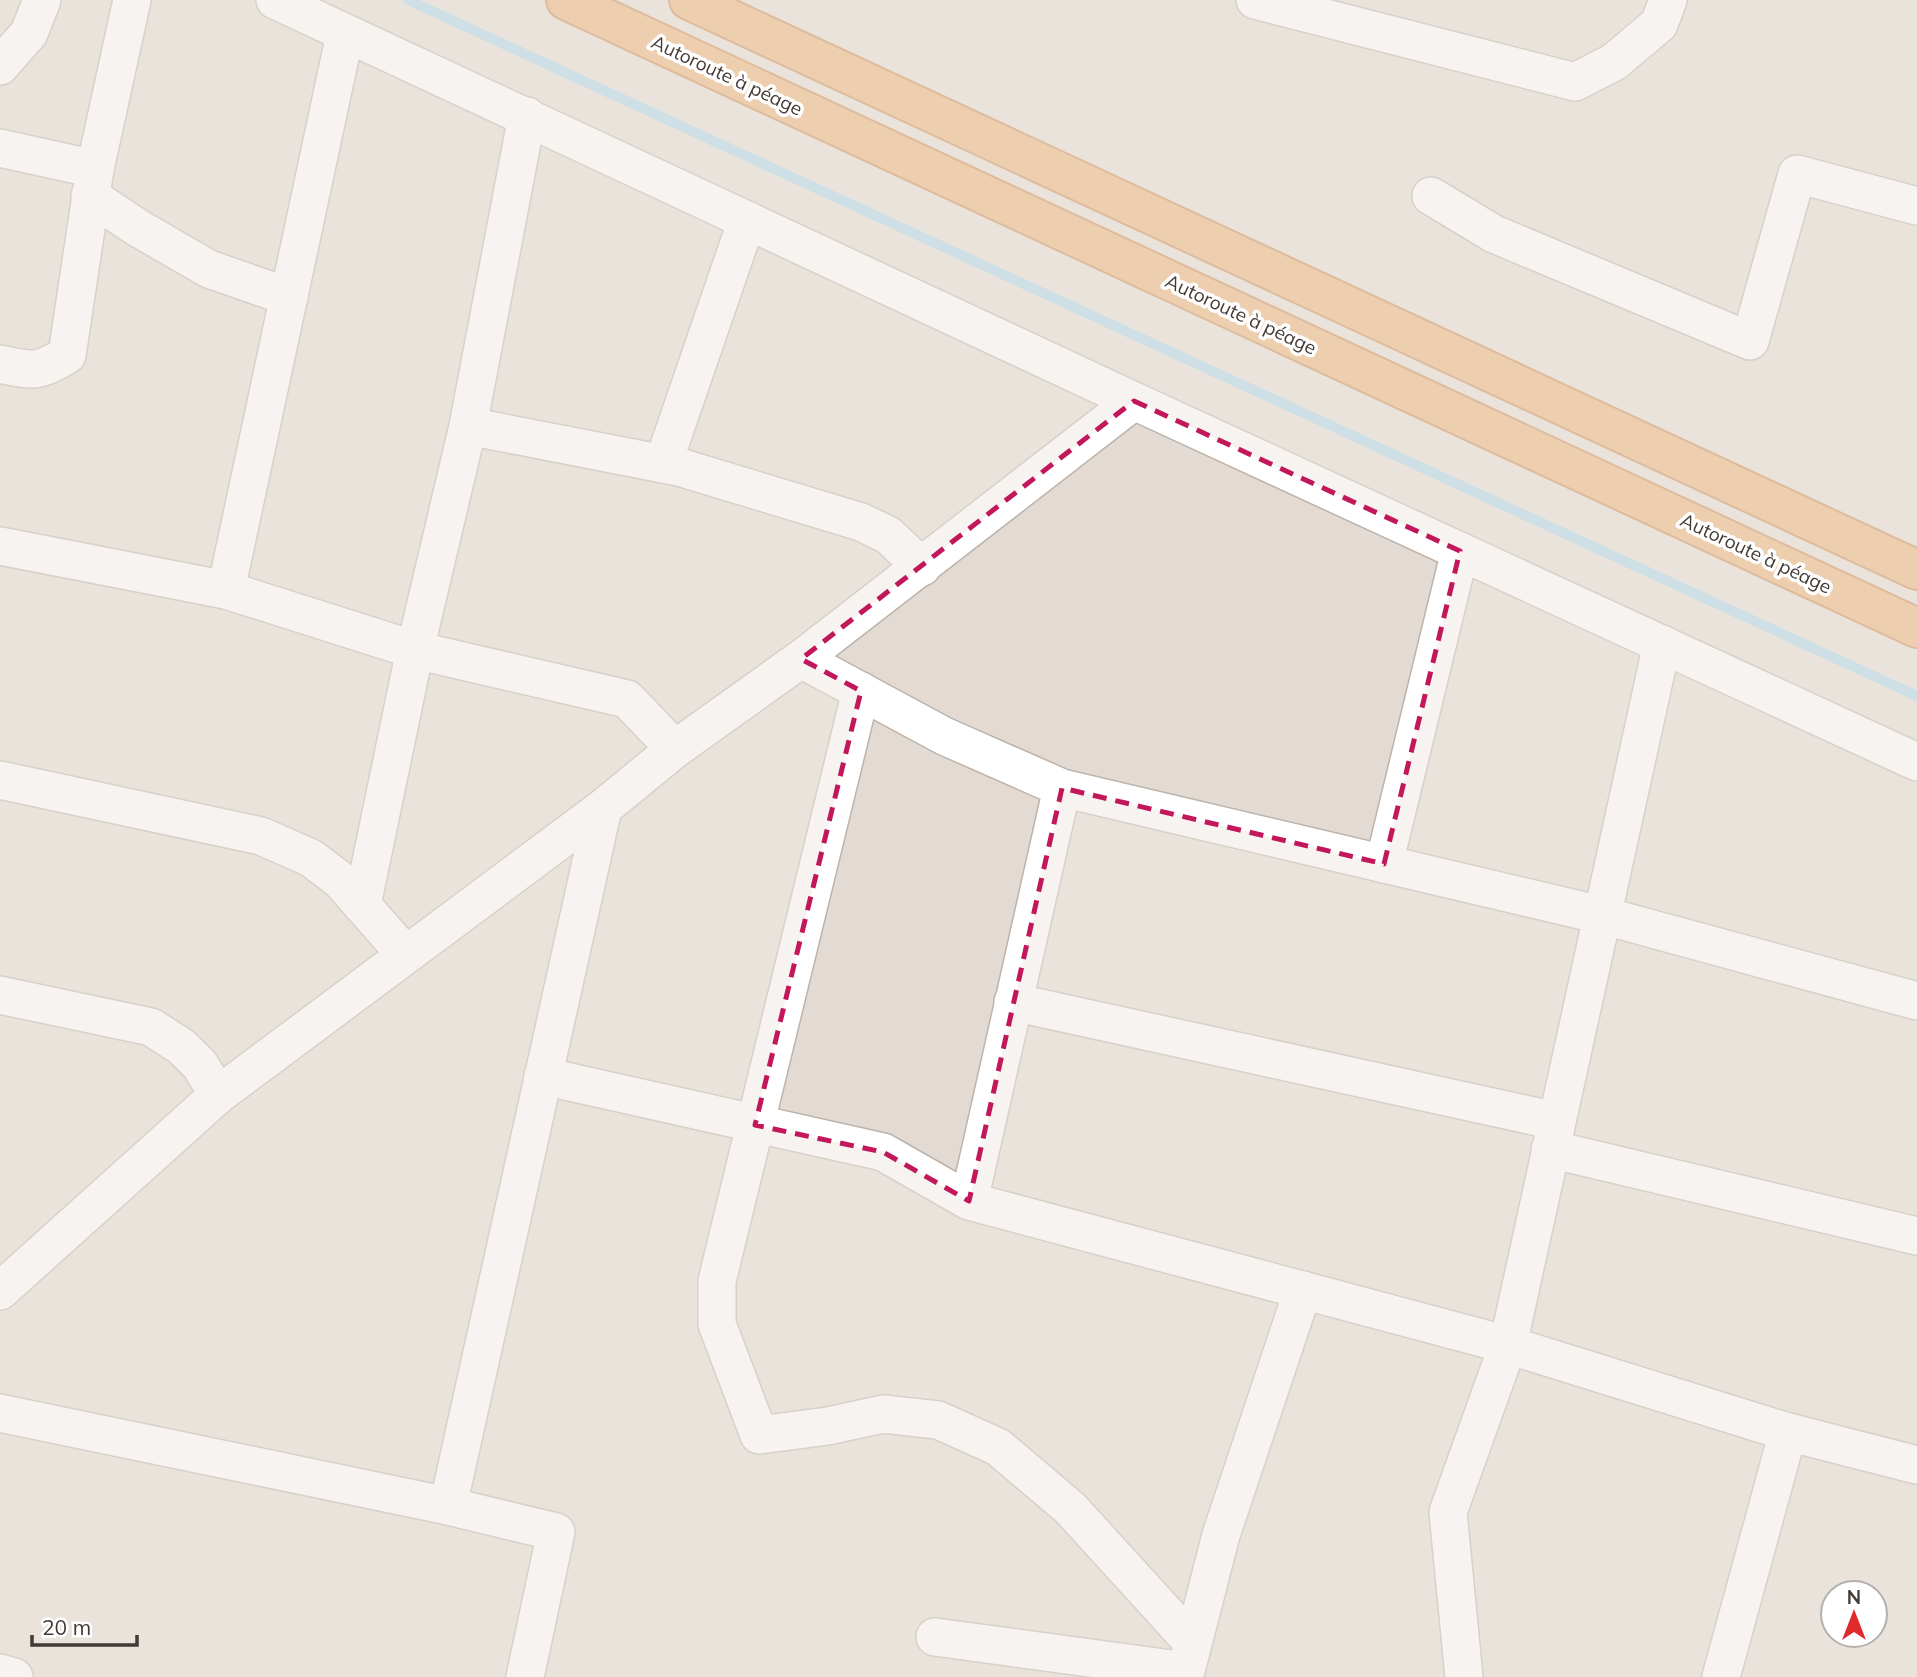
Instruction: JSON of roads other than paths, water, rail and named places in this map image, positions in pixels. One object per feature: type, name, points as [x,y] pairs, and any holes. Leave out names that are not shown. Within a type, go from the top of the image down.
[{"type":"highway","name":"Autoroute à péage","points":[[566,0],[1917,628]]},
{"type":"highway","points":[[689,0],[1917,570]]},
{"type":"street","points":[[0,66],[29,33],[42,0]]},
{"type":"street","points":[[0,364],[31,371],[50,366],[66,355],[93,182],[132,0]]},
{"type":"street","points":[[275,0],[1134,401],[1917,762]]},
{"type":"street","points":[[1255,0],[1575,82],[1614,62],[1659,24],[1668,0]]},
{"type":"street","points":[[226,590],[345,34]]},
{"type":"street","points":[[362,905],[415,650],[468,426],[527,116]]},
{"type":"street","points":[[0,148],[93,182],[138,228],[209,269],[289,298]]},
{"type":"street","points":[[1432,196],[1494,234],[1750,341],[1797,174],[1917,206]]},
{"type":"street","points":[[663,464],[747,220]]},
{"type":"street","points":[[8,1271],[218,1095],[603,808],[675,749],[801,659],[1134,401]]},
{"type":"street","points":[[468,426],[663,464],[861,522],[888,535],[922,567]]},
{"type":"street","points":[[0,546],[226,590],[415,650],[627,699],[675,749]]},
{"type":"street","points":[[1384,864],[1460,551]]},
{"type":"street","points":[[1464,1677],[1448,1512],[1508,1345],[1662,644]]},
{"type":"street","points":[[801,659],[944,736],[1062,788],[1601,915],[1917,1001]]},
{"type":"street","points":[[861,691],[717,1281],[717,1324],[759,1435],[828,1426],[883,1414],[938,1420],[998,1447],[1070,1508],[1193,1643]]},
{"type":"street","points":[[0,780],[261,836],[312,858],[340,880],[405,954]]},
{"type":"street","points":[[970,1201],[1062,788]]},
{"type":"street","points":[[448,1506],[603,808]]},
{"type":"street","points":[[0,995],[151,1027],[182,1047],[200,1065],[218,1095]]},
{"type":"street","points":[[1013,1002],[1553,1135],[1917,1236]]},
{"type":"street","points":[[543,1076],[883,1152],[970,1201],[1508,1345],[1788,1433],[1917,1465]]},
{"type":"street","points":[[935,1637],[1186,1671],[1221,1535],[1303,1290]]},
{"type":"street","points":[[0,1413],[448,1506],[556,1532],[525,1677]]},
{"type":"street","points":[[1721,1677],[1788,1433]]},
{"type":"street","points":[[0,1673],[14,1677]]},
{"type":"waterway","points":[[408,0],[1917,696]]}]
